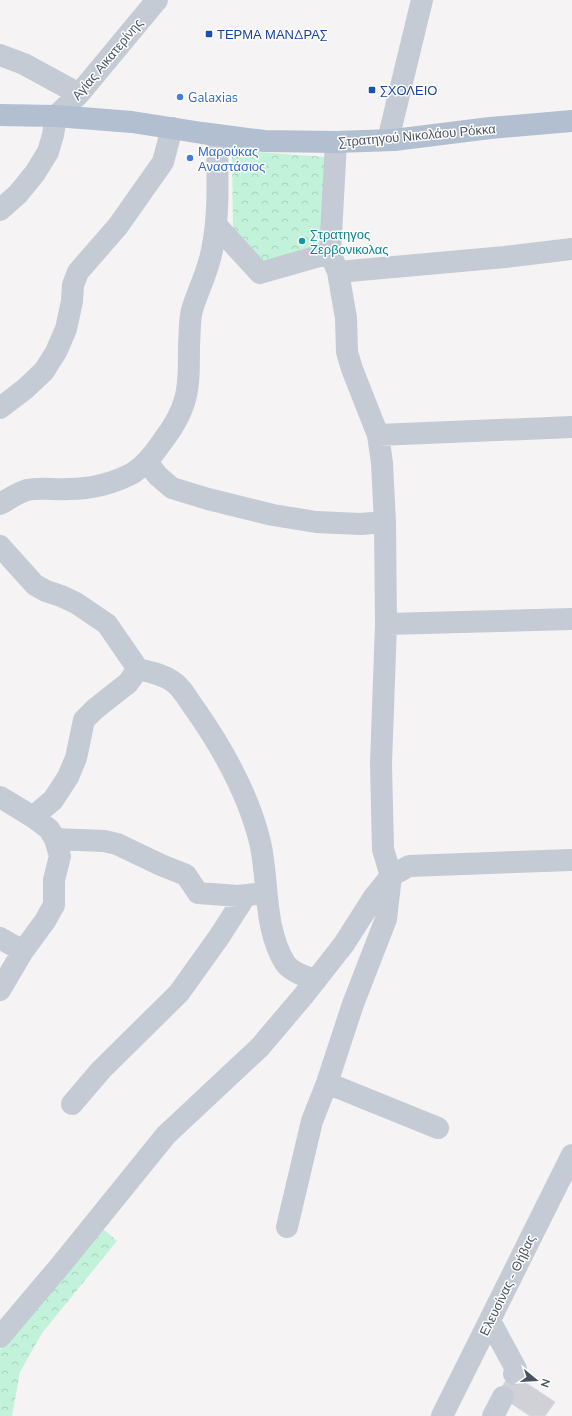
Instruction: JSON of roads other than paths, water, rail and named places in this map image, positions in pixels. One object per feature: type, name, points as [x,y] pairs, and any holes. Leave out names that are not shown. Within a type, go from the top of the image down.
[{"type":"main road","name":"Στρατηγού Νικολάου Ρόκκα","points":[[0,116],[56,116],[132,122],[264,141],[336,142],[388,140],[572,121]]},
{"type":"street","name":"Αγίας Αικατερίνης","points":[[56,116],[79,94],[157,0]]},
{"type":"street","points":[[388,140],[422,0]]},
{"type":"street","points":[[0,54],[24,64],[79,94]]},
{"type":"street","points":[[0,210],[18,194],[36,173],[48,152],[56,116]]},
{"type":"street","points":[[0,408],[25,389],[44,371],[56,352],[66,329],[72,301],[73,285],[78,272],[118,226],[163,162],[172,128]]},
{"type":"street","points":[[0,504],[18,493],[28,490],[71,489],[100,486],[134,472],[147,462],[179,418],[186,398],[189,383],[190,326],[192,310],[207,270],[216,225],[218,190],[217,135]]},
{"type":"street","points":[[287,1226],[312,1121],[327,1083],[353,1004],[386,919],[391,876],[383,849],[381,764],[386,624],[385,522],[382,463],[378,435],[352,369],[347,352],[346,318],[334,263],[336,142]]},
{"type":"street","points":[[216,225],[260,273],[334,263],[497,257],[572,249]]},
{"type":"street","points":[[378,435],[572,427]]},
{"type":"street","points":[[147,462],[158,476],[172,488],[208,500],[273,515],[316,522],[361,524],[385,522]]},
{"type":"street","points":[[0,546],[35,585],[76,603],[107,624],[138,670],[158,674],[173,681],[183,691],[233,769],[252,816],[260,842],[256,894],[269,918],[285,964],[301,975],[316,980]]},
{"type":"street","points":[[386,624],[572,619]]},
{"type":"street","points":[[34,817],[53,800],[68,777],[76,758],[84,720],[95,709],[128,683],[138,670]]},
{"type":"street","points":[[0,797],[34,817],[49,829],[55,839],[60,856],[54,880],[54,905],[45,921],[23,951],[0,990]]},
{"type":"street","points":[[55,839],[104,841],[117,844],[186,875],[198,893],[217,896],[256,894]]},
{"type":"street","points":[[0,1336],[65,1260],[166,1135],[260,1047],[344,944],[374,897],[391,876],[409,866],[572,860]]},
{"type":"street","points":[[72,1104],[101,1070],[179,993],[219,937],[256,894]]},
{"type":"street","points":[[0,938],[23,951]]},
{"type":"street","points":[[327,1083],[438,1128]]},
{"type":"street","name":"Ελευσίνας - Θήβας","points":[[442,1416],[572,1155]]},
{"type":"street","points":[[490,1321],[516,1369],[514,1374]]},
{"type":"place","name":"ΤΕΡΜΑ ΜΑΝΔΡΑΣ","points":[[209,34]]},
{"type":"place","name":"ΣΧΟΛΕΙΟ","points":[[372,90]]},
{"type":"place","name":"Galaxias","points":[[180,97]]},
{"type":"place","name":"Μαρούκας Αναστάσιος","points":[[190,158]]},
{"type":"place","name":"Στρατηγος Ζερβονικολας","points":[[302,241]]}]
